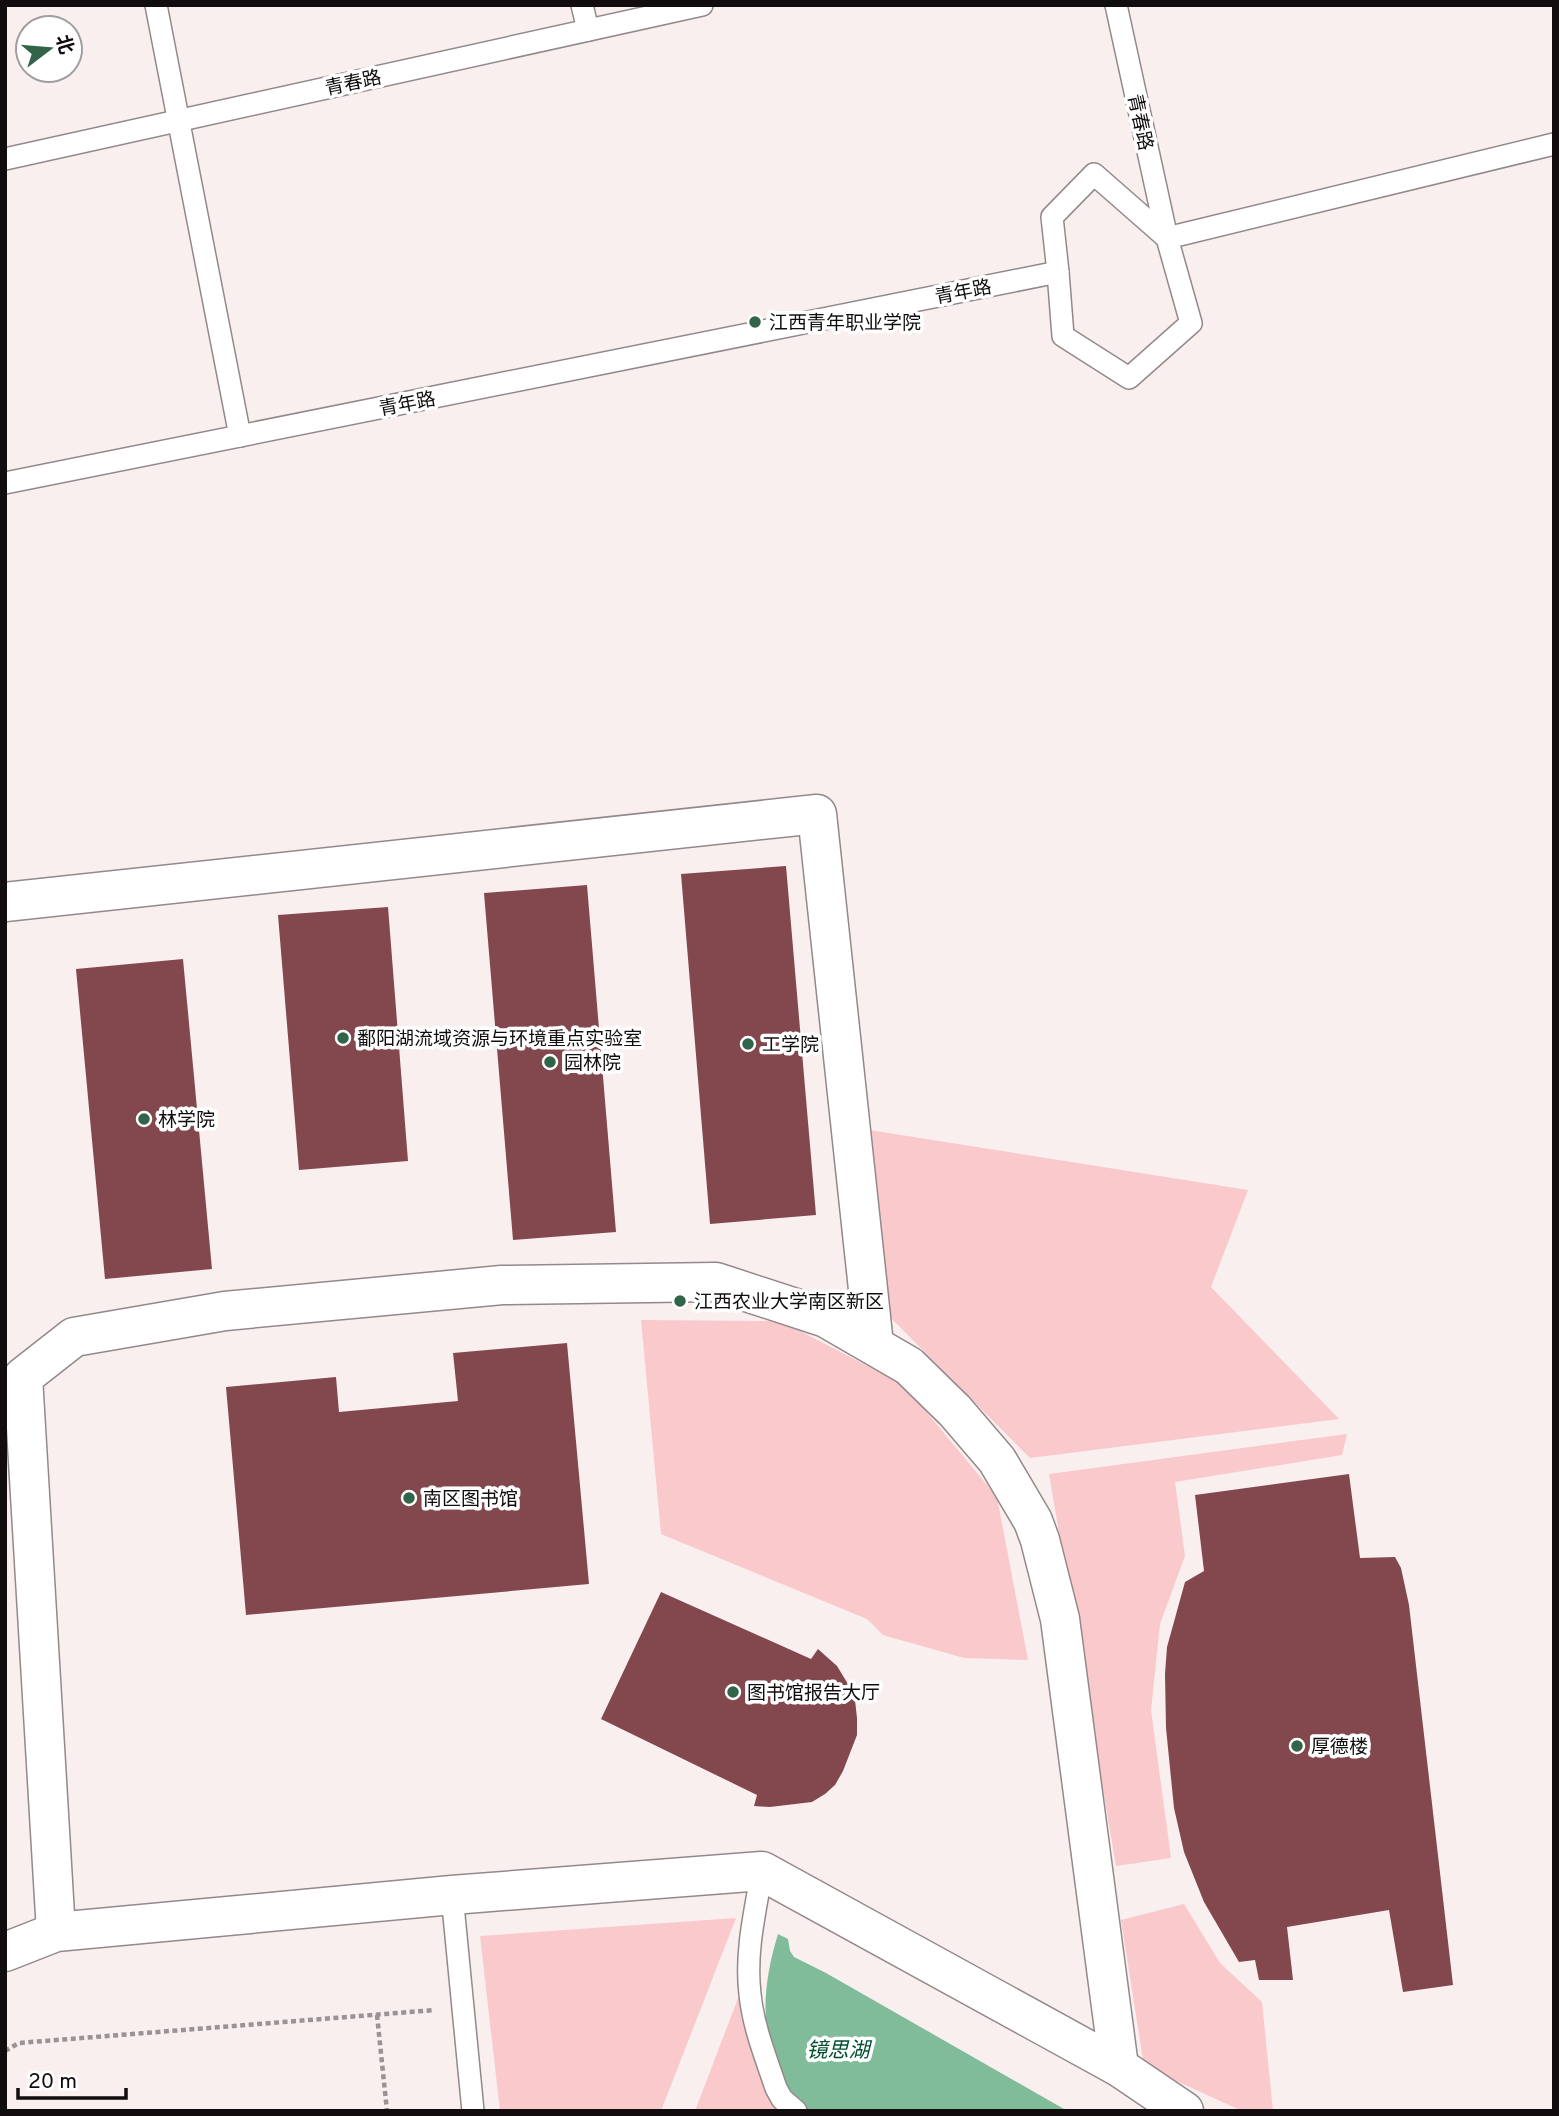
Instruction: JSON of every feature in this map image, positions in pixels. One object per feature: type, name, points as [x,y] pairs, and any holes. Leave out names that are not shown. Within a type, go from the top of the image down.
[{"type":"street","points":[[5,902],[817,814],[874,1345]]},
{"type":"street","points":[[57,1932],[14,1376],[74,1337],[225,1311],[502,1285],[716,1282],[826,1318],[909,1366],[979,1437],[997,1460],[1033,1521],[1060,1619],[1119,2067]]},
{"type":"street","points":[[5,1951],[57,1932],[452,1895],[762,1871],[1119,2067],[1184,2111]]},
{"type":"lane","points":[[156,5],[240,436]]},
{"type":"lane","points":[[582,5],[588,30]]},
{"type":"lane","name":"青春路","points":[[5,159],[702,5]]},
{"type":"lane","name":"青春路","points":[[1116,5],[1167,238]]},
{"type":"lane","points":[[1167,238],[1554,144]]},
{"type":"lane","points":[[1094,174],[1167,238],[1191,323],[1129,378],[1063,336],[1052,217],[1094,174]]},
{"type":"lane","name":"青年路","points":[[5,483],[1058,272]]},
{"type":"lane","points":[[762,1871],[749,1948],[749,1993],[753,2015],[776,2088],[782,2099],[796,2111]]},
{"type":"lane","points":[[452,1895],[473,2111]]},
{"type":"path","points":[[5,2051],[19,2043],[463,2007]]},
{"type":"path","points":[[377,2015],[387,2111]]},
{"type":"shaded area","points":[[863,1129],[1248,1190],[1211,1287],[1339,1419],[1030,1458],[887,1314]]},
{"type":"shaded area","points":[[641,1320],[781,1321],[904,1385],[997,1497],[1028,1660],[964,1658],[883,1635],[867,1619],[661,1534]]},
{"type":"shaded area","points":[[1347,1434],[1342,1455],[1175,1482],[1185,1556],[1160,1624],[1151,1710],[1171,1858],[1116,1866],[1049,1474]]},
{"type":"shaded area","points":[[1184,1904],[1220,1963],[1262,2002],[1273,2111],[1242,2111],[1144,2066],[1121,1920]]},
{"type":"shaded area","points":[[736,1918],[661,2111],[500,2111],[480,1936]]},
{"type":"shaded area","points":[[740,1993],[786,2111],[695,2111]]},
{"type":"water","name":"镜思湖","points":[[778,1934],[788,1939],[794,1957],[1064,2111],[808,2111],[779,2071],[767,2028],[767,1982]]},
{"type":"building","name":"工学院","points":[[786,866],[816,1215],[710,1224],[681,874]]},
{"type":"building","name":"园林院","points":[[587,885],[616,1232],[513,1240],[484,893]]},
{"type":"building","name":"鄱阳湖流域资源与环境重点实验室","points":[[388,907],[408,1161],[299,1170],[278,915]]},
{"type":"building","name":"林学院","points":[[183,959],[212,1269],[105,1279],[76,969]]},
{"type":"building","name":"南区图书馆","points":[[567,1343],[589,1584],[246,1615],[226,1387],[336,1377],[339,1412],[458,1401],[453,1353]]},
{"type":"building","name":"厚德楼","points":[[1349,1474],[1360,1558],[1395,1557],[1401,1568],[1409,1605],[1453,1985],[1403,1992],[1389,1910],[1287,1927],[1293,1980],[1259,1980],[1255,1960],[1239,1962],[1204,1902],[1184,1852],[1174,1808],[1166,1728],[1165,1674],[1167,1647],[1185,1582],[1204,1571],[1195,1495]]},
{"type":"building","name":"图书馆报告大厅","points":[[661,1592],[811,1659],[818,1649],[837,1666],[855,1700],[857,1735],[843,1771],[835,1785],[825,1794],[812,1802],[754,1806],[757,1795],[601,1719]]},
{"type":"place","name":"江西青年职业学院","points":[[755,322]]},
{"type":"place","name":"鄱阳湖流域资源与环境重点实验室","points":[[343,1038]]},
{"type":"place","name":"工学院","points":[[748,1044]]},
{"type":"place","name":"园林院","points":[[550,1062]]},
{"type":"place","name":"林学院","points":[[144,1119]]},
{"type":"place","name":"江西农业大学南区新区","points":[[680,1301]]},
{"type":"place","name":"南区图书馆","points":[[409,1498]]},
{"type":"place","name":"图书馆报告大厅","points":[[733,1692]]},
{"type":"place","name":"厚德楼","points":[[1297,1746]]}]
